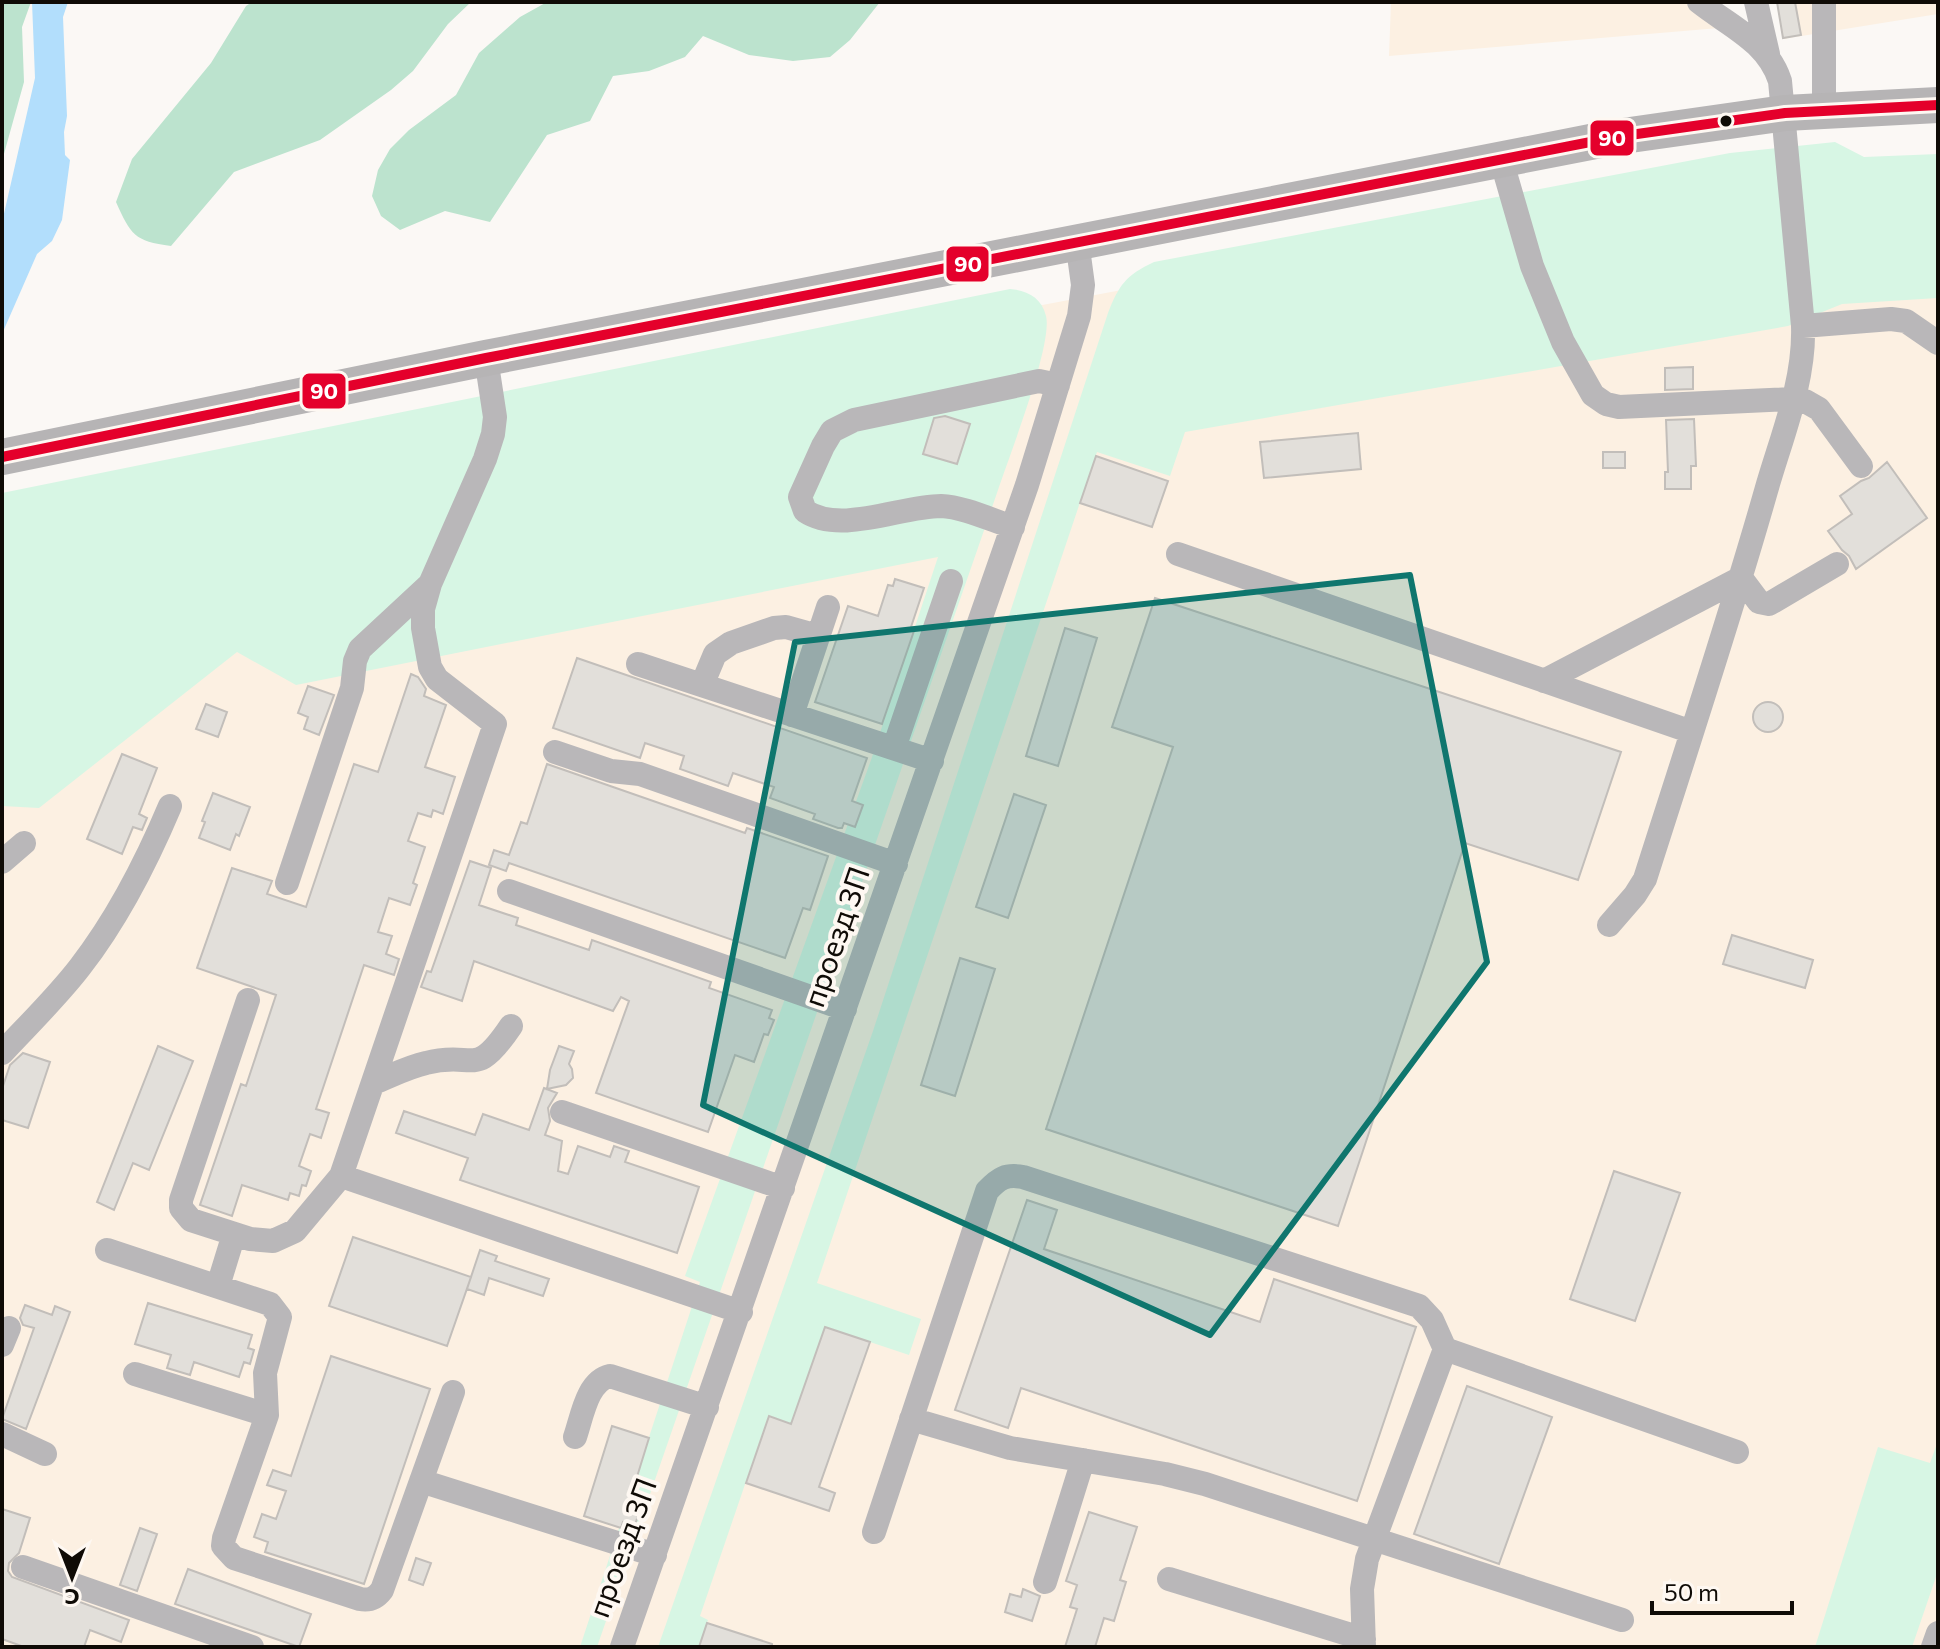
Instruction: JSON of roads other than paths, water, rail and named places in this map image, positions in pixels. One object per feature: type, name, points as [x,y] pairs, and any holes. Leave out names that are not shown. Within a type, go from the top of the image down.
[{"type":"highway","points":[[2,457],[486,358],[1616,137],[1785,113],[1938,105]]},
{"type":"street","points":[[1699,2],[1749,36],[1770,60]]},
{"type":"street","points":[[1609,925],[1645,879],[1741,578],[1802,365],[1803,326],[1785,113],[1780,81],[1770,60],[1756,2]]},
{"type":"street","points":[[1824,2],[1824,110]]},
{"type":"street","points":[[1501,159],[1546,306],[1593,395],[1606,404],[1619,407],[1792,399],[1805,401],[1819,409],[1861,466]]},
{"type":"street","name":"проезд 3П","points":[[629,1645],[655,1555],[1013,527],[1082,300],[1082,269],[1077,241]]},
{"type":"street","points":[[1803,326],[1891,319],[1906,321],[1938,343]]},
{"type":"street","points":[[248,1000],[181,1200],[181,1208],[191,1220],[261,1241],[285,1237],[295,1231],[341,1176],[495,724],[437,679],[430,667],[423,618],[430,584],[493,434],[495,417],[486,358]]},
{"type":"street","points":[[1013,527],[937,506],[851,519],[822,518],[805,511],[800,497],[823,446],[840,426],[854,420],[1039,381],[1058,385]]},
{"type":"street","points":[[1178,554],[1692,732]]},
{"type":"street","points":[[1741,578],[1759,602],[1769,604],[1837,564]]},
{"type":"street","points":[[1544,681],[1741,578]]},
{"type":"street","points":[[894,748],[951,581]]},
{"type":"street","points":[[287,883],[352,688],[357,655],[430,584]]},
{"type":"street","points":[[792,715],[828,607]]},
{"type":"street","points":[[702,685],[715,654],[731,643],[786,627],[818,636]]},
{"type":"street","points":[[638,664],[932,761]]},
{"type":"street","points":[[555,752],[611,771],[640,774],[896,864]]},
{"type":"street","points":[[2,1053],[96,946],[138,878],[170,806]]},
{"type":"street","points":[[2,862],[24,843]]},
{"type":"street","points":[[509,891],[845,1009]]},
{"type":"street","points":[[373,1083],[425,1063],[480,1060],[496,1049],[511,1026]]},
{"type":"street","points":[[562,1112],[783,1188]]},
{"type":"street","points":[[874,1532],[987,1191],[997,1179],[1010,1175],[1419,1306],[1432,1320],[1445,1349],[1367,1559],[1362,1589],[1364,1643],[1169,1579]]},
{"type":"street","points":[[341,1176],[741,1312]]},
{"type":"street","points":[[218,1286],[234,1234]]},
{"type":"street","points":[[107,1250],[270,1304],[280,1317],[265,1373],[267,1415],[224,1538],[223,1546],[234,1558],[360,1599],[377,1597],[453,1392]]},
{"type":"street","points":[[1445,1349],[1737,1452]]},
{"type":"street","points":[[135,1374],[267,1415]]},
{"type":"street","points":[[575,1437],[591,1390],[603,1377],[610,1376],[707,1407]]},
{"type":"street","points":[[911,1419],[1010,1448],[1165,1474],[1205,1484],[1622,1620]]},
{"type":"street","points":[[2,1434],[45,1454]]},
{"type":"street","points":[[1045,1582],[1083,1460]]},
{"type":"street","points":[[421,1481],[655,1555]]},
{"type":"street","points":[[23,1567],[252,1647]]},
{"type":"street","points":[[1933,1647],[1938,1633]]},
{"type":"water","points":[[32,2],[68,2],[63,17],[67,116],[64,132],[65,155],[70,160],[62,220],[52,241],[37,254],[2,334],[3,218],[35,78]]}]
